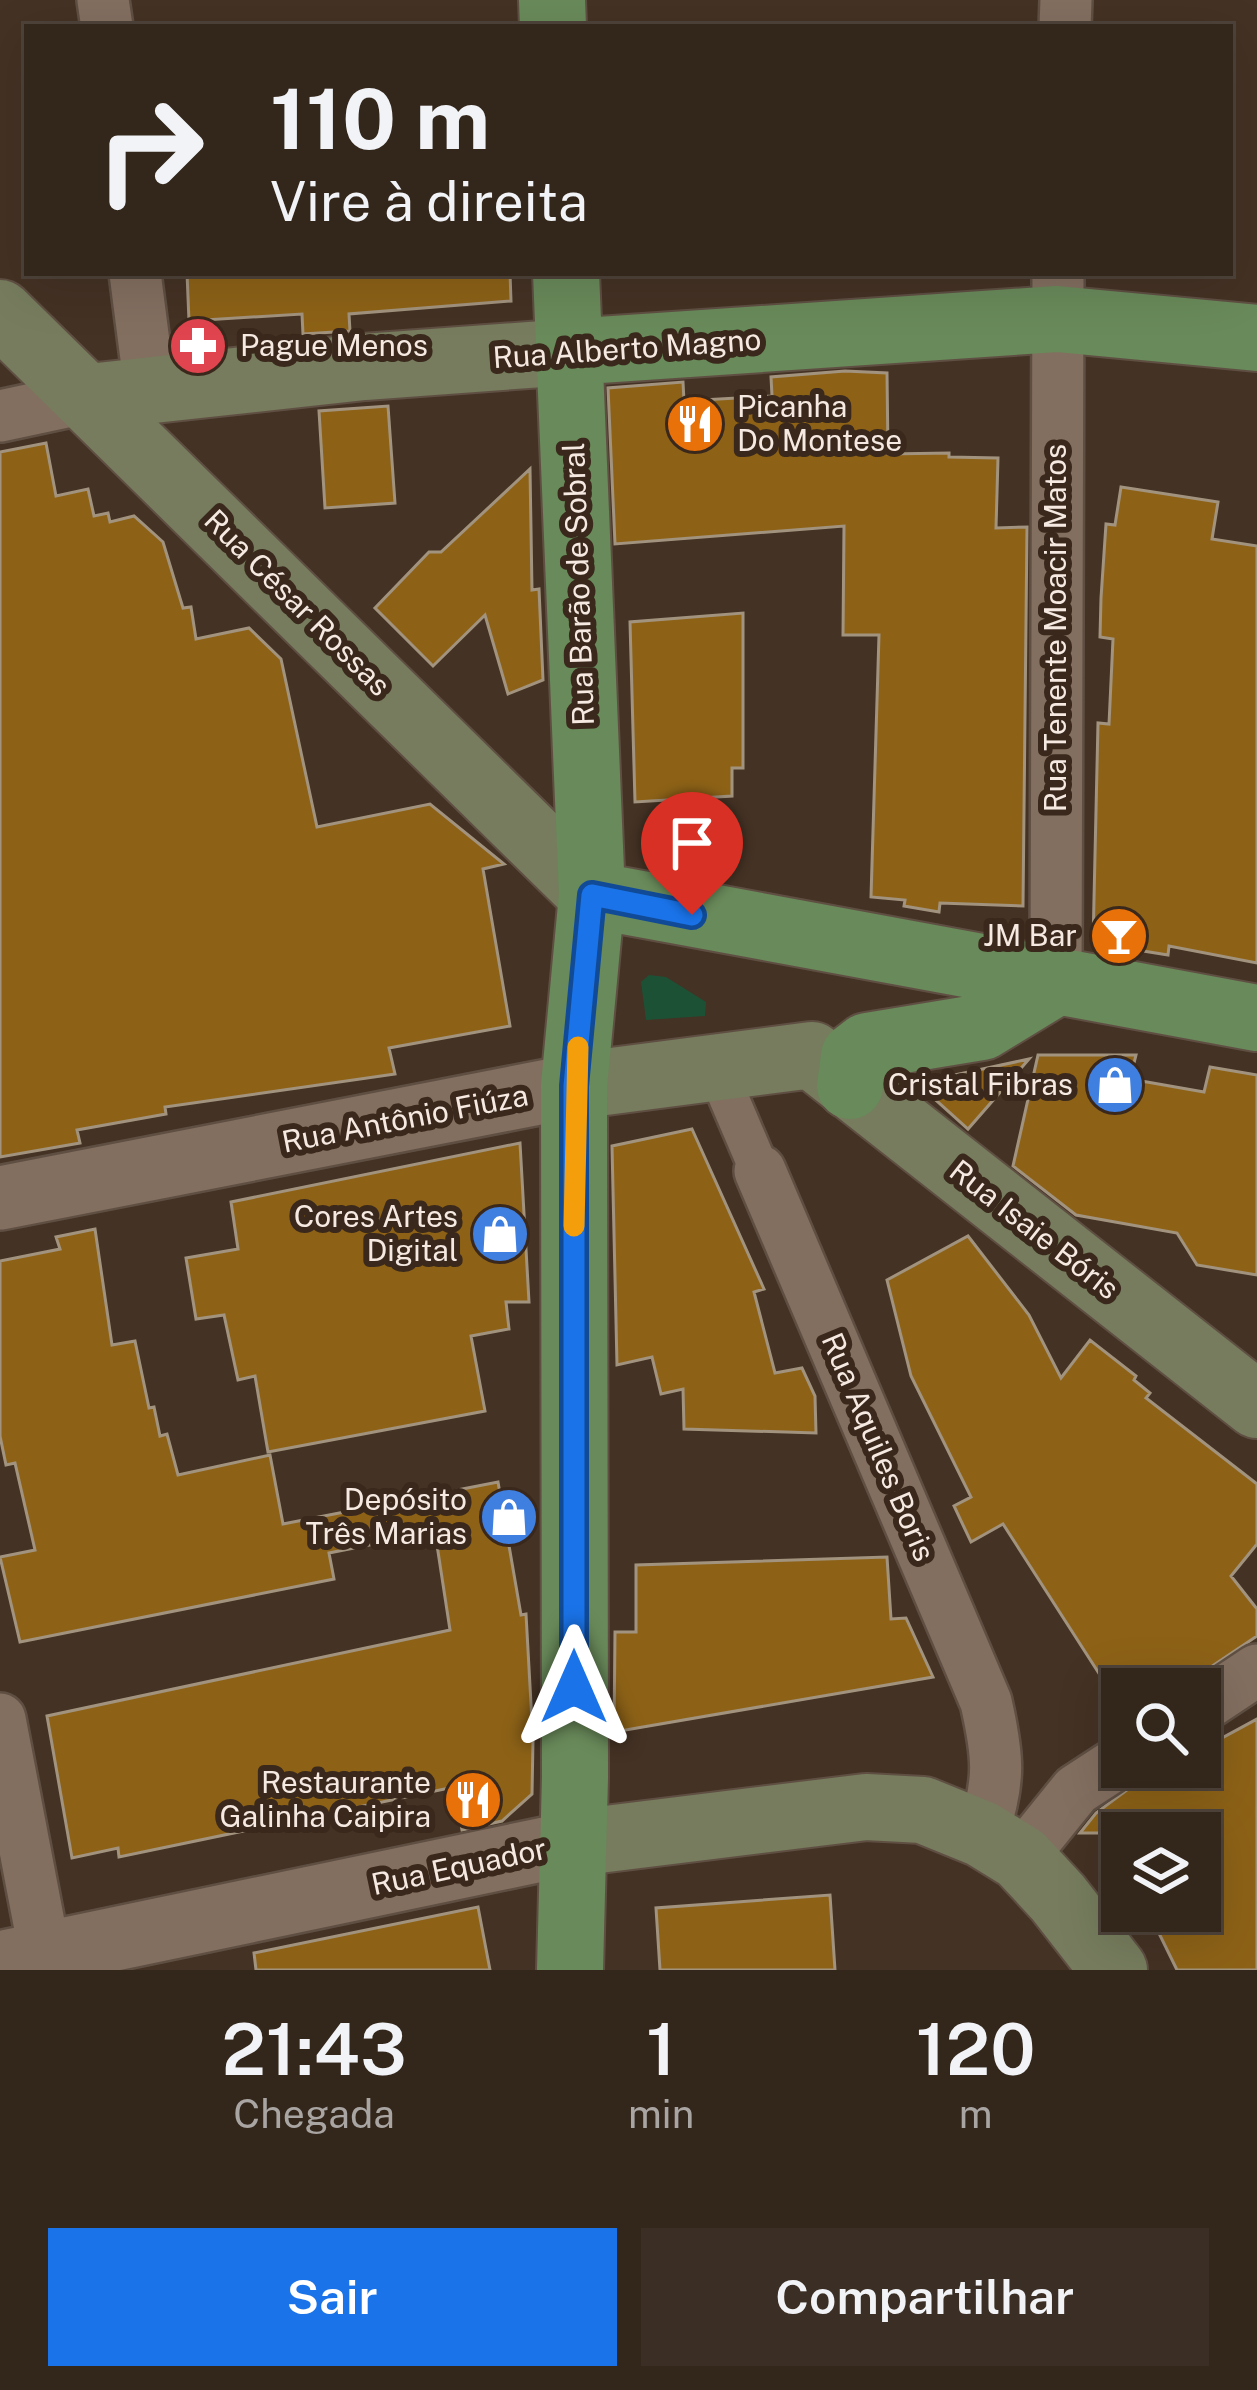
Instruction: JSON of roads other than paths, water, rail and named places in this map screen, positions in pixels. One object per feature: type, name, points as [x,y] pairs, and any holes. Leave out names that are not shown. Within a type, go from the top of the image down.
[{"type":"main road","name":"Rua Barão de Sobral","points":[[566,276],[592,895],[574,1086],[570,1970]]},
{"type":"main road","name":"Rua Alberto Magno","points":[[119,393],[364,367],[570,352],[1057,296],[1257,338]]},
{"type":"main road","name":"Rua César Rossas","points":[[0,313],[119,393],[592,895]]},
{"type":"main road","points":[[592,895],[1257,1018]]},
{"type":"main road","points":[[831,1071],[867,1046],[982,1027],[1056,982]]},
{"type":"main road","name":"Rua Antônio Fiúza","points":[[574,1086],[716,1068],[831,1071]]},
{"type":"main road","name":"Rua Isaie Bóris","points":[[831,1071],[1257,1405]]},
{"type":"main road","name":"Rua Equador","points":[[574,1843],[866,1807],[976,1834]]},
{"type":"main road","points":[[976,1834],[1058,1898],[1114,1970]]},
{"type":"street","points":[[119,393],[136,276]]},
{"type":"street","name":"Rua Tenente Moacir Matos","points":[[1056,982],[1057,296]]},
{"type":"street","name":"Rua Alberto Magno","points":[[0,416],[119,393]]},
{"type":"street","name":"Rua Aquiles Boris","points":[[716,1068],[986,1702],[999,1756],[995,1797],[976,1834]]},
{"type":"street","name":"Rua Antônio Fiúza","points":[[0,1198],[574,1086]]},
{"type":"street","points":[[1221,1694],[1257,1670]]},
{"type":"street","points":[[0,1719],[31,1962]]},
{"type":"street","points":[[976,1834],[1076,1790],[1101,1774]]},
{"type":"street","name":"Rua Equador","points":[[31,1962],[574,1843]]},
{"type":"place","name":"Pague Menos","points":[[198,346]]},
{"type":"place","name":"Picanha Do Montese","points":[[695,424]]},
{"type":"place","name":"JM Bar","points":[[1119,936]]},
{"type":"place","name":"Cristal Fibras","points":[[1115,1085]]},
{"type":"place","name":"Cores Artes Digital","points":[[500,1234]]},
{"type":"place","name":"Depósito Três Marias","points":[[509,1517]]},
{"type":"place","name":"Restaurante Galinha Caipira","points":[[473,1800]]}]
